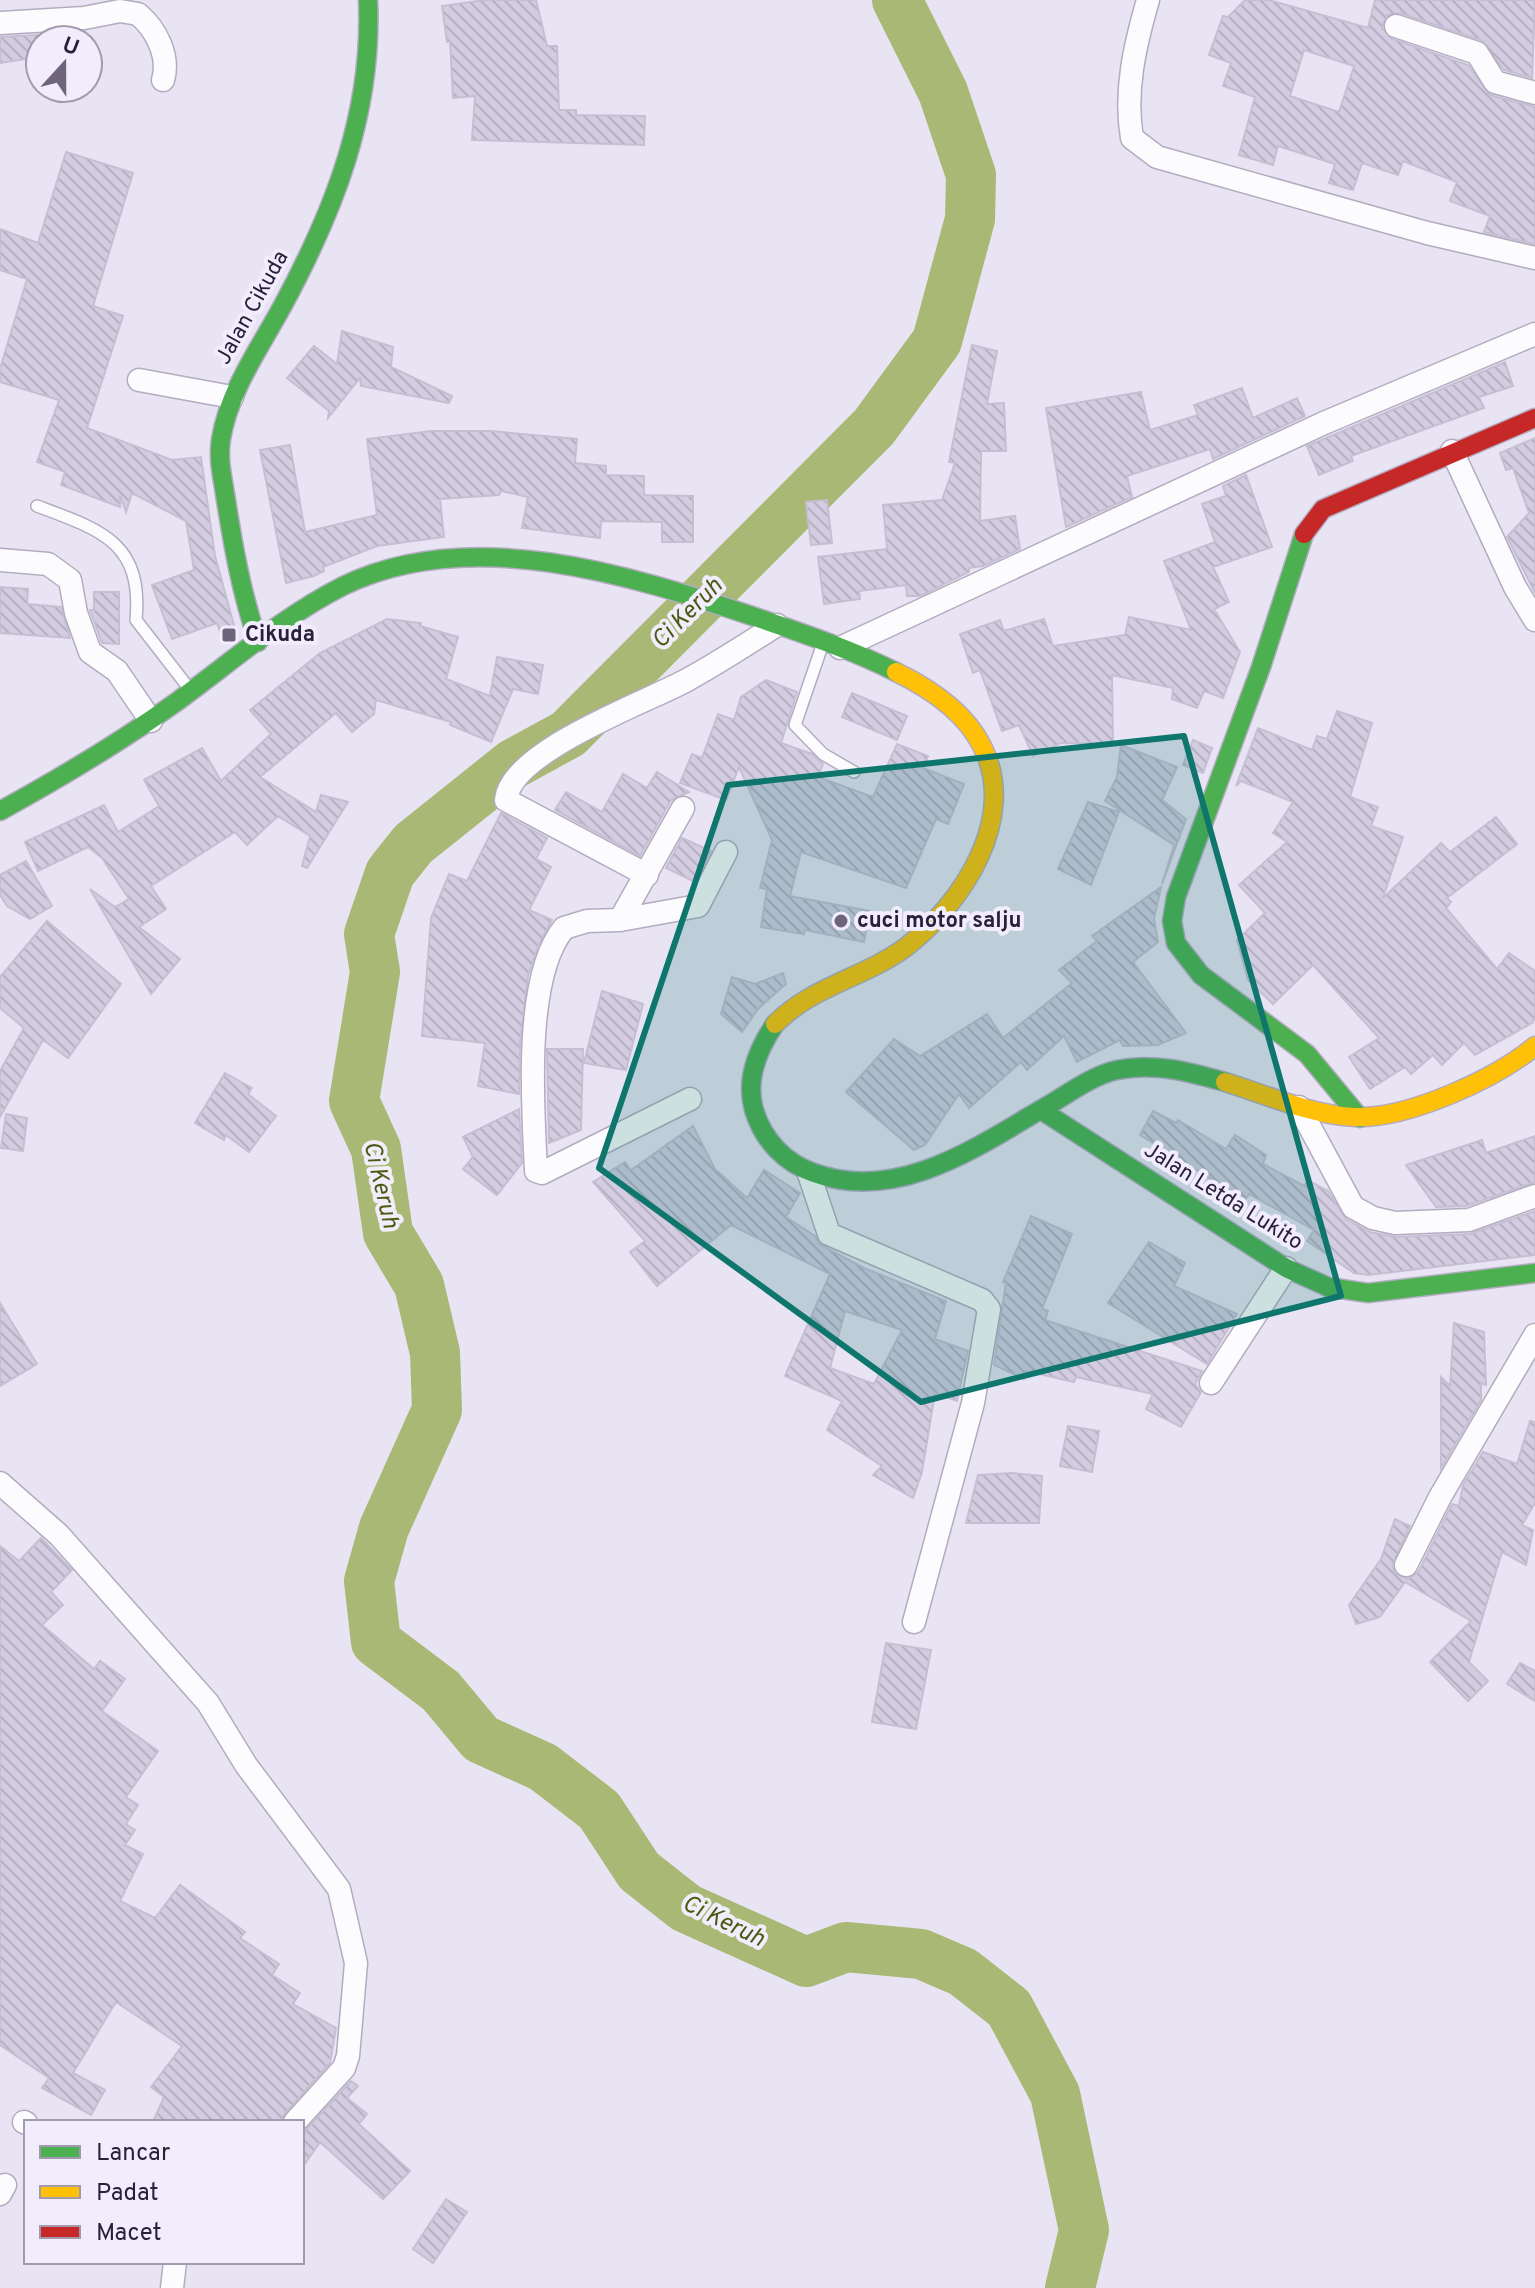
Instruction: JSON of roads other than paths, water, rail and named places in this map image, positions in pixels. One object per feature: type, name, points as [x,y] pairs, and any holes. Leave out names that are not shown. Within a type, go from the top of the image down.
[{"type":"main road","name":"Jalan Cikuda","points":[[258,642],[228,543],[219,459],[232,397],[318,239],[354,141],[369,73],[368,0]]},
{"type":"main road","points":[[1360,1118],[1307,1054],[1201,975],[1176,943],[1172,921],[1176,897],[1261,667],[1303,535],[1323,509],[1452,451],[1535,418]]},
{"type":"main road","points":[[0,811],[61,778],[151,721],[298,613],[358,581],[414,563],[482,559],[600,573],[655,584],[771,623],[920,683],[952,708],[975,735],[988,757],[995,781],[992,821],[976,866],[955,897],[909,944],[873,969],[805,997],[766,1037],[753,1059],[747,1090],[769,1141],[809,1174],[858,1185],[914,1176],[1041,1110],[1104,1073],[1144,1066],[1183,1072],[1299,1107],[1360,1118],[1436,1100],[1523,1056],[1535,1046]]},
{"type":"main road","name":"Jalan Letda Lukito","points":[[1041,1110],[1286,1268],[1328,1287],[1368,1293],[1535,1273]]},
{"type":"street","points":[[65,0],[84,18]]},
{"type":"street","points":[[1148,0],[1136,42],[1127,109],[1132,138],[1157,157],[1427,233],[1535,258]]},
{"type":"street","points":[[0,23],[84,18],[120,11],[138,14],[158,37],[166,71],[163,80]]},
{"type":"street","points":[[1396,26],[1477,53],[1495,82],[1535,93]]},
{"type":"street","points":[[831,645],[1324,423],[1535,334]]},
{"type":"street","points":[[139,380],[232,397]]},
{"type":"street","points":[[1452,451],[1515,587],[1535,620]]},
{"type":"street","points":[[0,560],[48,564],[70,580],[76,613],[90,652],[117,671],[151,721]]},
{"type":"street","points":[[647,875],[506,800],[507,790],[527,766],[552,748],[685,681],[771,623]]},
{"type":"street","points":[[620,920],[683,808]]},
{"type":"street","points":[[690,1099],[542,1173],[536,1171],[534,1051],[545,958],[564,928],[587,921],[620,920],[698,906],[726,852]]},
{"type":"street","points":[[1299,1107],[1353,1207],[1373,1218],[1395,1223],[1469,1220],[1535,1196]]},
{"type":"street","points":[[809,1174],[829,1234],[982,1300],[989,1309],[973,1403],[914,1622]]},
{"type":"street","points":[[1211,1383],[1286,1268]]},
{"type":"street","points":[[1406,1565],[1440,1497],[1535,1335]]},
{"type":"street","points":[[0,1483],[59,1535],[208,1703],[246,1765],[339,1889],[356,1963],[348,2056],[344,2068],[297,2120]]},
{"type":"street","points":[[172,2288],[175,2264]]},
{"type":"lane","points":[[37,506],[89,525],[124,554],[134,569],[139,589],[136,620],[190,691]]},
{"type":"lane","points":[[831,645],[795,725],[823,754],[854,772]]},
{"type":"waterway","name":"Ci Keruh","points":[[897,0],[943,92],[971,175],[970,219],[937,341],[874,427],[568,734],[513,764],[413,844],[390,873],[369,934],[375,972],[354,1101],[376,1149],[388,1233],[419,1285],[435,1353],[437,1410],[384,1528],[369,1581],[376,1642],[441,1691],[481,1739],[543,1767],[599,1810],[639,1871],[686,1908],[806,1962],[846,1947],[921,1954],[963,1972],[1009,2008],[1055,2094],[1084,2230],[1070,2288]]},
{"type":"place","name":"Cikuda","points":[[229,635]]},
{"type":"place","name":"cuci motor salju","points":[[841,921]]}]
